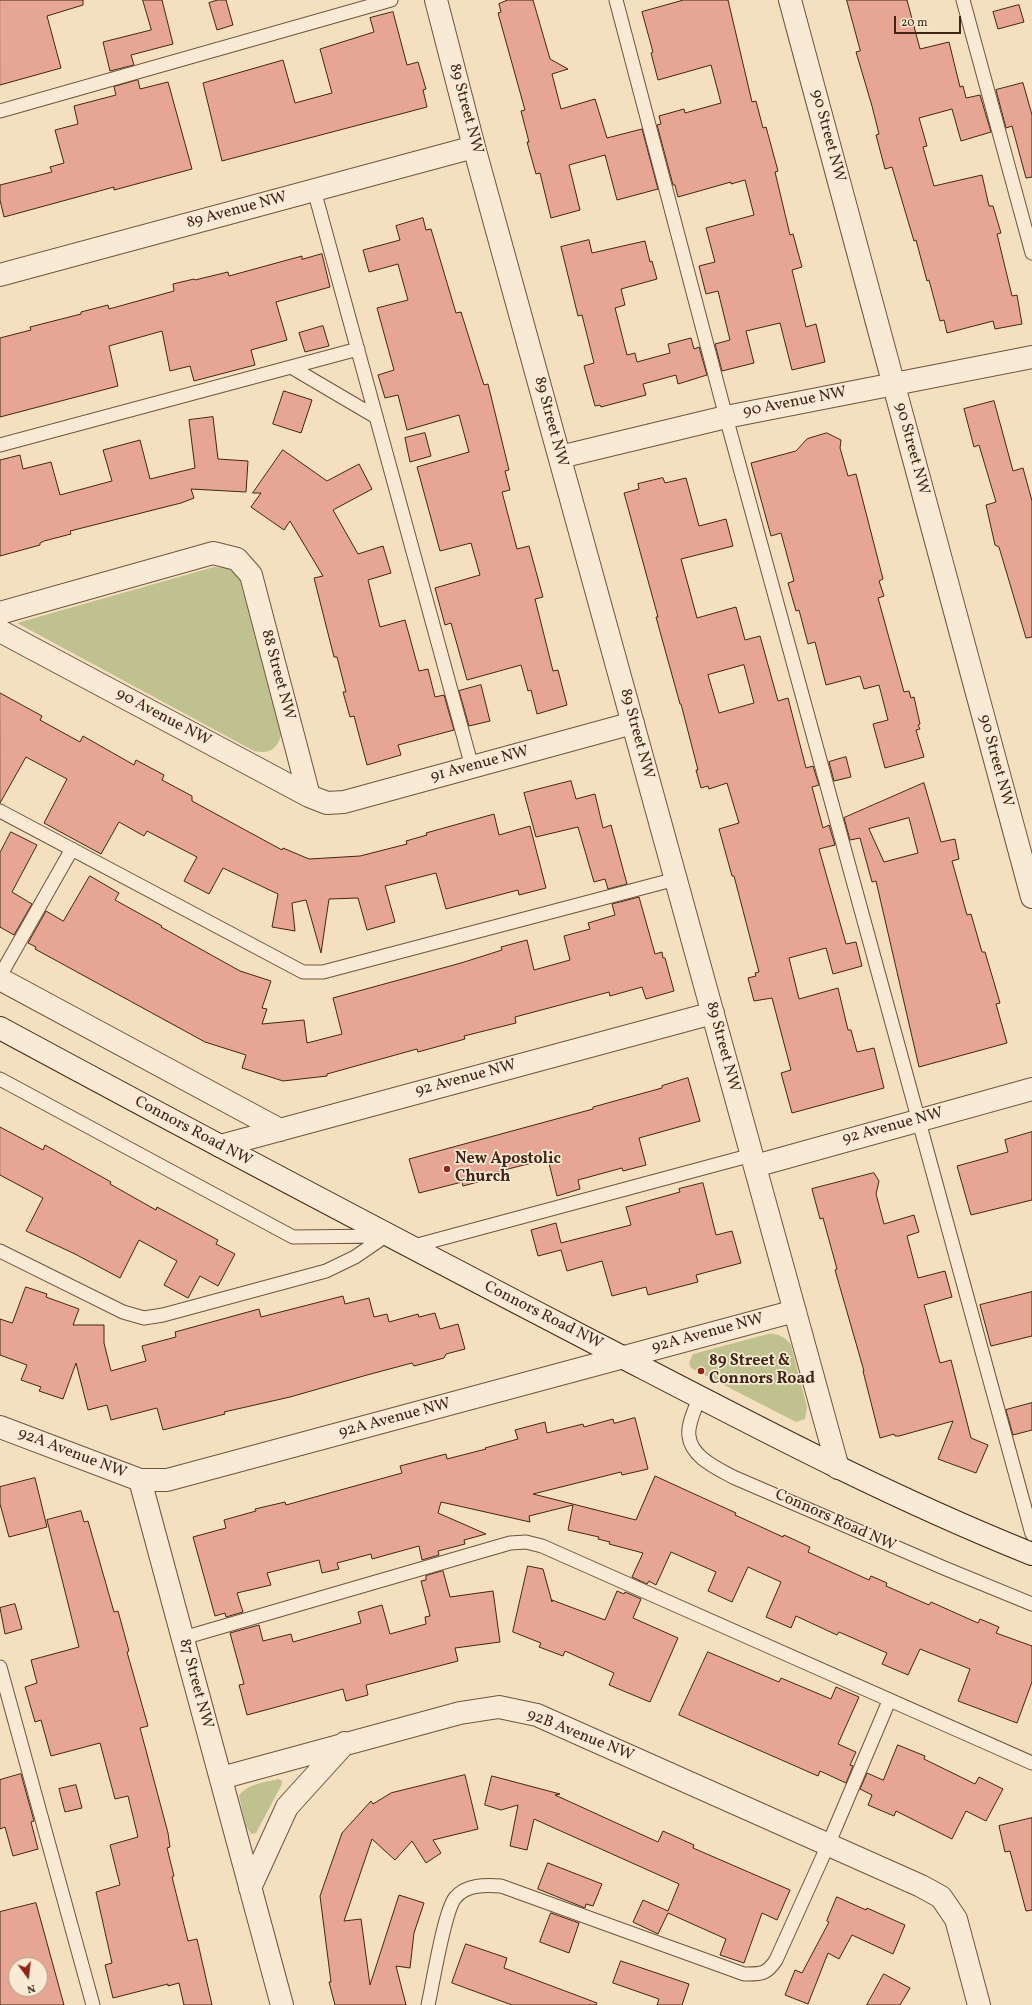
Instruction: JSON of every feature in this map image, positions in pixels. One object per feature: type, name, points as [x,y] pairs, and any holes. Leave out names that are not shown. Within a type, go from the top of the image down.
[{"type":"street","name":"89 Street NW","points":[[436,0],[474,147],[838,1468]]},
{"type":"street","name":"90 Street NW","points":[[790,0],[1032,897]]},
{"type":"street","name":"89 Avenue NW","points":[[0,275],[474,147]]},
{"type":"street","name":"90 Avenue NW","points":[[560,457],[726,417],[893,383],[1032,357]]},
{"type":"street","name":"88 Street NW","points":[[0,614],[213,553],[237,559],[251,575],[318,800]]},
{"type":"street","name":"90 Avenue NW","points":[[0,631],[318,800]]},
{"type":"street","name":"91 Avenue NW","points":[[318,800],[344,802],[633,723]]},
{"type":"street","points":[[0,978],[280,1130]]},
{"type":"street","name":"92 Avenue NW","points":[[220,1146],[713,1013]]},
{"type":"street","name":"Connors Road NW","points":[[0,1028],[387,1236],[838,1468],[994,1539],[1032,1554]]},
{"type":"street","name":"92 Avenue NW","points":[[753,1160],[919,1120],[1032,1089]]},
{"type":"street","name":"92A Avenue NW","points":[[0,1427],[140,1480],[167,1480],[795,1311]]},
{"type":"street","name":"87 Street NW","points":[[140,1480],[282,2005]]},
{"type":"street","name":"92B Avenue NW","points":[[221,1778],[460,1712],[499,1707],[538,1715],[921,1886],[940,1897],[956,1918],[973,1982]]},
{"type":"street","points":[[250,1888],[287,1807],[345,1743]]},
{"type":"street","points":[[966,2005],[973,1982]]},
{"type":"street","points":[[973,1982],[979,2005]]},
{"type":"lane","points":[[0,111],[391,0]]},
{"type":"lane","points":[[616,0],[726,417],[1032,1534]]},
{"type":"lane","points":[[963,0],[1032,253]]},
{"type":"lane","points":[[314,190],[472,767]]},
{"type":"lane","points":[[0,445],[358,349]]},
{"type":"lane","points":[[291,367],[376,417]]},
{"type":"lane","points":[[0,811],[303,972],[323,972],[676,879]]},
{"type":"lane","points":[[0,978],[72,849]]},
{"type":"lane","name":"Connors Road NW","points":[[0,1078],[293,1236],[387,1236]]},
{"type":"lane","points":[[410,1248],[753,1160]]},
{"type":"lane","points":[[0,1251],[123,1312],[144,1318],[196,1307],[326,1271],[355,1257],[387,1236]]},
{"type":"lane","name":"Connors Road NW","points":[[699,1397],[689,1436],[694,1447],[704,1460],[740,1480],[944,1568],[1032,1604]]},
{"type":"lane","points":[[183,1638],[510,1543],[526,1542],[542,1546],[889,1700],[911,1708],[1032,1763]]},
{"type":"lane","points":[[0,1667],[93,2005]]},
{"type":"lane","points":[[428,2005],[448,1912],[455,1897],[469,1888],[484,1885],[501,1886],[744,1974],[760,1974],[769,1970],[776,1960],[828,1845],[889,1700]]},
{"type":"green space","points":[[214,567],[228,568],[239,577],[281,735],[277,744],[272,750],[264,752],[254,751],[17,623]]},
{"type":"green space","points":[[768,1334],[781,1336],[791,1345],[807,1407],[805,1419],[796,1422],[691,1368],[690,1366],[690,1361],[693,1354]]},
{"type":"green space","points":[[279,1779],[282,1781],[282,1784],[256,1833],[251,1834],[246,1826],[239,1796],[251,1786]]},
{"type":"building","points":[[0,0],[83,0],[83,5],[47,16],[61,68],[0,85]]},
{"type":"building","points":[[143,0],[162,0],[173,44],[131,55],[134,65],[110,71],[103,42],[151,30]]},
{"type":"building","points":[[218,0],[226,0],[233,25],[217,30],[209,3]]},
{"type":"building","points":[[508,0],[533,0],[550,59],[568,69],[552,74],[561,109],[595,99],[607,138],[642,129],[658,189],[617,200],[605,155],[569,165],[580,210],[551,218],[540,173],[536,174],[527,142],[529,142],[521,111],[525,110],[498,13],[501,12],[499,4]]},
{"type":"building","points":[[684,0],[728,0],[752,102],[756,101],[763,128],[766,127],[778,171],[775,172],[790,235],[793,234],[802,267],[792,270],[806,327],[816,324],[825,362],[792,370],[780,323],[746,331],[754,363],[722,371],[715,344],[730,340],[718,291],[706,294],[699,266],[715,262],[706,228],[754,215],[745,180],[731,184],[731,182],[678,197],[675,185],[673,185],[657,125],[661,124],[659,116],[684,109],[685,113],[721,103],[711,65],[658,80],[651,53],[653,52],[642,12]]},
{"type":"building","points":[[847,0],[907,0],[920,49],[949,42],[960,87],[963,86],[966,98],[980,95],[991,132],[961,141],[952,109],[919,118],[927,146],[923,147],[934,186],[982,175],[989,206],[993,206],[1001,233],[997,234],[1012,296],[1017,295],[1022,324],[995,329],[993,321],[947,333],[944,320],[940,321],[929,280],[927,281],[916,240],[914,241],[892,167],[885,169],[876,135],[879,134],[856,52],[860,51]]},
{"type":"building","points":[[1019,5],[1024,22],[998,29],[993,12]]},
{"type":"building","points":[[393,12],[407,65],[418,62],[426,89],[423,90],[427,107],[222,161],[203,83],[283,60],[295,103],[332,93],[320,49],[374,32],[370,18]]},
{"type":"building","points":[[138,80],[140,89],[168,82],[192,169],[114,190],[114,187],[4,217],[0,200],[0,185],[52,172],[50,167],[64,163],[55,130],[78,124],[74,106],[116,95],[114,87]]},
{"type":"building","points":[[1023,83],[1032,115],[1032,177],[1026,178],[1012,126],[1006,128],[996,90]]},
{"type":"building","points":[[423,218],[426,230],[431,229],[456,313],[461,312],[484,385],[488,384],[509,470],[505,471],[510,490],[502,492],[517,549],[529,546],[543,597],[535,599],[553,671],[558,670],[567,705],[537,714],[531,690],[528,691],[521,665],[467,680],[451,623],[445,625],[435,588],[480,575],[471,543],[440,551],[417,467],[469,452],[459,415],[407,430],[398,395],[385,398],[378,375],[394,370],[377,308],[408,300],[398,264],[369,272],[363,250],[400,240],[396,226]]},
{"type":"building","points":[[589,240],[592,253],[645,241],[650,262],[652,261],[657,279],[621,289],[625,305],[615,308],[627,355],[635,353],[637,362],[670,353],[668,344],[691,338],[694,349],[699,347],[707,375],[678,384],[676,375],[643,384],[646,395],[601,407],[600,405],[595,406],[584,366],[594,363],[582,315],[578,316],[561,247]]},
{"type":"building","points":[[322,254],[330,287],[276,302],[287,340],[251,350],[255,365],[194,381],[190,366],[170,371],[162,331],[109,346],[118,386],[0,417],[0,338],[31,330],[30,327],[81,314],[81,312],[108,305],[109,309],[174,291],[173,284],[228,272],[229,276],[302,256],[302,259]]},
{"type":"building","points":[[323,326],[329,346],[305,352],[299,333]]},
{"type":"building","points":[[284,391],[312,400],[301,433],[273,424]]},
{"type":"building","points":[[994,401],[1013,471],[1023,468],[1032,501],[1032,637],[1026,638],[999,547],[995,545],[986,505],[996,502],[979,445],[974,447],[964,409]]},
{"type":"building","points":[[213,417],[218,459],[248,461],[246,492],[191,489],[194,498],[181,503],[70,531],[71,534],[44,541],[40,543],[40,545],[0,556],[0,460],[20,455],[23,469],[51,462],[60,495],[112,481],[103,450],[140,440],[150,479],[195,468],[189,420]]},
{"type":"building","points":[[425,433],[431,456],[410,462],[405,438]]},
{"type":"building","points":[[827,433],[841,440],[840,448],[848,476],[856,474],[883,579],[879,581],[884,596],[878,598],[904,692],[909,691],[911,698],[914,697],[920,724],[918,725],[920,729],[916,730],[924,757],[885,768],[873,724],[888,720],[879,685],[864,689],[860,676],[826,685],[815,642],[808,644],[799,610],[796,611],[788,583],[794,581],[781,533],[771,536],[751,463],[796,451],[807,439]]},
{"type":"building","points":[[283,450],[327,481],[359,464],[372,489],[333,510],[358,554],[383,546],[391,573],[368,580],[380,627],[405,620],[419,671],[428,669],[435,697],[444,695],[454,730],[398,745],[401,755],[367,765],[354,716],[350,717],[343,692],[346,692],[337,657],[334,657],[314,578],[323,576],[290,521],[284,530],[251,507],[261,493],[253,493]]},
{"type":"building","points":[[663,478],[665,483],[686,478],[699,526],[726,519],[733,546],[681,559],[697,618],[736,607],[745,640],[760,636],[778,701],[788,698],[806,768],[813,766],[819,785],[812,787],[823,828],[829,825],[835,845],[819,849],[846,944],[856,942],[862,966],[833,974],[826,948],[789,958],[799,999],[838,988],[848,1030],[851,1030],[857,1052],[874,1048],[884,1088],[792,1113],[781,1073],[791,1070],[772,998],[754,1001],[748,978],[756,976],[755,973],[759,972],[734,876],[732,876],[719,829],[739,823],[727,783],[709,789],[708,786],[701,788],[696,770],[698,770],[681,704],[656,617],[658,617],[624,493],[639,489],[638,484]],"holes":[[[744,665],[754,703],[719,713],[708,675]]]},
{"type":"building","points":[[481,685],[490,721],[469,726],[459,691]]},
{"type":"building","points":[[0,693],[42,716],[40,720],[80,742],[83,736],[134,765],[136,760],[164,775],[162,780],[192,796],[192,801],[282,850],[283,848],[309,859],[360,856],[407,844],[406,841],[427,835],[426,833],[494,814],[499,835],[530,826],[546,888],[519,895],[518,890],[446,909],[436,873],[385,886],[395,922],[367,930],[358,898],[329,899],[321,953],[306,900],[292,903],[295,931],[272,927],[278,894],[223,868],[209,894],[184,881],[197,857],[147,831],[144,836],[119,822],[101,854],[44,823],[67,779],[26,757],[0,803]]},
{"type":"building","points":[[846,757],[851,777],[834,781],[829,762]]},
{"type":"building","points":[[571,781],[576,799],[595,794],[603,828],[611,825],[627,884],[608,889],[605,879],[594,882],[578,827],[536,837],[524,793]]},
{"type":"building","points":[[924,783],[941,842],[955,839],[959,859],[952,861],[967,915],[971,914],[982,952],[985,952],[1000,1003],[996,1004],[1007,1043],[919,1067],[876,881],[872,882],[860,838],[850,840],[844,818]],"holes":[[[909,818],[918,853],[884,862],[869,829]]]},
{"type":"building","points":[[11,832],[37,845],[12,892],[32,904],[14,935],[0,927],[0,853]]},
{"type":"building","points":[[90,876],[119,893],[115,900],[162,926],[161,927],[240,971],[271,981],[262,1008],[267,1009],[262,1024],[304,1020],[307,1043],[342,1034],[333,998],[461,963],[502,950],[501,947],[527,940],[534,970],[570,960],[564,936],[590,929],[588,923],[615,915],[612,904],[639,897],[655,954],[662,952],[674,991],[646,999],[642,987],[610,996],[609,992],[515,1017],[516,1023],[464,1036],[465,1039],[418,1052],[417,1049],[327,1074],[327,1076],[283,1081],[242,1068],[246,1055],[205,1042],[35,949],[36,947],[28,943],[46,911],[63,921]]},
{"type":"building","points":[[688,1078],[700,1121],[639,1138],[646,1165],[623,1171],[622,1168],[578,1180],[580,1189],[557,1196],[548,1159],[484,1175],[485,1180],[463,1186],[462,1182],[419,1193],[409,1159],[593,1109],[593,1107],[662,1088],[662,1086]]},
{"type":"building","points":[[0,1127],[43,1150],[45,1145],[111,1182],[110,1184],[156,1210],[157,1207],[218,1240],[216,1244],[235,1254],[218,1286],[200,1276],[188,1298],[164,1285],[177,1261],[139,1240],[120,1278],[75,1254],[26,1231],[43,1198],[0,1175]]},
{"type":"building","points":[[1032,1132],[1032,1200],[971,1215],[957,1166],[1008,1152],[1005,1140]]},
{"type":"building","points":[[874,1173],[879,1181],[876,1194],[884,1224],[914,1215],[919,1232],[907,1236],[918,1278],[945,1271],[952,1297],[924,1305],[940,1363],[951,1360],[971,1438],[988,1445],[976,1473],[938,1459],[953,1421],[899,1436],[895,1436],[894,1434],[880,1438],[864,1371],[835,1270],[837,1269],[823,1218],[820,1219],[812,1189]]},
{"type":"building","points":[[703,1183],[716,1235],[732,1231],[741,1263],[696,1275],[698,1282],[648,1295],[646,1287],[612,1296],[602,1261],[567,1271],[561,1250],[538,1256],[531,1230],[556,1223],[561,1243],[631,1225],[626,1207],[680,1192],[679,1189]]},
{"type":"building","points":[[26,1287],[47,1294],[46,1297],[79,1309],[73,1325],[104,1325],[104,1343],[111,1371],[146,1361],[142,1346],[176,1337],[175,1332],[259,1309],[261,1317],[343,1296],[345,1304],[369,1298],[374,1317],[387,1314],[389,1322],[418,1314],[419,1317],[435,1313],[440,1329],[458,1324],[465,1349],[446,1354],[444,1358],[414,1366],[412,1363],[290,1397],[224,1412],[225,1414],[163,1430],[157,1408],[111,1420],[107,1405],[88,1410],[76,1363],[63,1399],[39,1391],[41,1387],[21,1380],[27,1365],[0,1355],[0,1319],[12,1323]]},
{"type":"building","points":[[1032,1292],[1032,1336],[991,1346],[980,1305]]},
{"type":"building","points":[[1032,1403],[1032,1430],[1013,1435],[1006,1410]]},
{"type":"building","points":[[635,1418],[648,1469],[622,1475],[621,1472],[533,1494],[636,1520],[655,1476],[736,1513],[735,1515],[783,1537],[784,1535],[810,1547],[808,1552],[869,1580],[871,1576],[887,1583],[886,1586],[929,1605],[931,1602],[978,1623],[980,1619],[999,1627],[996,1633],[1032,1646],[1032,1682],[1017,1723],[958,1701],[970,1669],[920,1649],[908,1675],[882,1664],[887,1653],[839,1632],[837,1635],[796,1616],[791,1628],[766,1617],[781,1582],[748,1567],[732,1602],[708,1591],[716,1572],[671,1552],[656,1585],[649,1581],[647,1584],[632,1577],[643,1553],[609,1544],[610,1542],[598,1539],[599,1537],[568,1530],[573,1505],[529,1516],[530,1522],[441,1502],[438,1513],[486,1534],[464,1540],[465,1544],[438,1551],[439,1555],[422,1560],[419,1546],[372,1559],[371,1554],[337,1563],[339,1569],[322,1573],[319,1560],[267,1573],[271,1585],[237,1593],[243,1612],[226,1617],[225,1613],[215,1616],[193,1537],[226,1528],[224,1520],[256,1511],[255,1509],[285,1502],[286,1505],[402,1473],[400,1466],[446,1454],[447,1459],[486,1449],[485,1448],[518,1439],[515,1430],[545,1422],[547,1433],[583,1424],[584,1427],[613,1419],[614,1423]]},
{"type":"building","points":[[35,1478],[47,1527],[9,1537],[0,1504],[0,1487]]},
{"type":"building","points":[[81,1511],[84,1522],[88,1521],[114,1612],[118,1611],[129,1651],[127,1652],[148,1726],[140,1728],[168,1833],[170,1847],[167,1848],[174,1876],[172,1877],[188,1941],[197,1939],[212,2005],[184,2005],[179,1983],[168,1986],[168,1984],[113,1998],[105,1965],[112,1963],[96,1892],[120,1885],[110,1845],[138,1837],[128,1796],[115,1799],[100,1743],[51,1756],[41,1720],[35,1722],[25,1687],[37,1683],[31,1660],[79,1647],[47,1520]]},
{"type":"building","points":[[528,1566],[543,1569],[552,1602],[552,1600],[605,1620],[617,1591],[624,1594],[625,1592],[641,1599],[633,1618],[678,1638],[650,1702],[609,1685],[614,1673],[565,1651],[563,1656],[539,1647],[541,1643],[513,1632]]},
{"type":"building","points":[[443,1571],[450,1597],[493,1591],[500,1642],[455,1648],[458,1661],[366,1685],[368,1695],[346,1701],[343,1689],[247,1715],[239,1685],[244,1684],[230,1633],[259,1625],[263,1641],[291,1634],[293,1642],[361,1623],[358,1612],[382,1605],[390,1634],[426,1624],[425,1617],[430,1616],[421,1581],[426,1580],[426,1576]]},
{"type":"building","points":[[15,1604],[22,1629],[5,1634],[0,1608]]},
{"type":"building","points":[[708,1652],[779,1682],[781,1678],[831,1699],[836,1687],[859,1697],[838,1744],[856,1752],[850,1765],[853,1766],[846,1783],[820,1771],[818,1776],[679,1715]]},
{"type":"building","points":[[898,1745],[925,1756],[924,1759],[975,1784],[979,1777],[1003,1789],[986,1821],[966,1811],[952,1839],[896,1811],[894,1816],[868,1805],[872,1795],[860,1789],[867,1773],[883,1780]]},
{"type":"building","points":[[21,1774],[34,1821],[31,1822],[38,1849],[13,1856],[5,1827],[0,1829],[0,1780]]},
{"type":"building","points":[[465,1775],[478,1829],[433,1840],[441,1853],[426,1863],[412,1841],[395,1860],[372,1839],[344,1921],[361,1919],[370,1985],[399,1895],[424,1903],[414,1933],[410,1968],[396,1966],[406,2005],[335,2005],[329,1982],[331,1982],[320,1896],[342,1833],[371,1801],[373,1804],[391,1793]]},
{"type":"building","points":[[492,1776],[560,1794],[555,1795],[658,1842],[663,1831],[694,1845],[693,1848],[790,1890],[777,1920],[762,1913],[744,1963],[720,1955],[726,1939],[668,1913],[658,1934],[633,1922],[643,1900],[668,1911],[679,1884],[534,1819],[527,1850],[510,1846],[518,1805],[501,1810],[485,1805]]},
{"type":"building","points":[[76,1785],[82,1808],[65,1812],[59,1789]]},
{"type":"building","points":[[1032,1818],[1032,1910],[1026,1911],[1010,1851],[1005,1852],[999,1826]]},
{"type":"building","points":[[548,1863],[602,1884],[593,1906],[586,1904],[585,1908],[538,1889]]},
{"type":"building","points":[[837,1897],[866,1910],[867,1908],[905,1925],[893,1954],[852,1935],[839,1959],[828,1953],[808,2004],[785,1995],[795,1970],[802,1973],[829,1922],[827,1921]]},
{"type":"building","points":[[36,1903],[64,2005],[0,2005],[0,1912]]},
{"type":"building","points":[[551,1913],[579,1923],[569,1953],[540,1942]]},
{"type":"building","points":[[466,1944],[507,1958],[504,1968],[597,2003],[596,2005],[512,2005],[452,1983]]},
{"type":"building","points":[[621,1961],[689,1984],[682,2005],[657,2005],[659,1999],[613,1983]]},
{"type":"building","points":[[884,1974],[910,1988],[900,2005],[867,2005]]},
{"type":"place","name":"New Apostolic Church","points":[[447,1169]]},
{"type":"place","name":"89 Street & Connors Road","points":[[701,1371]]}]
